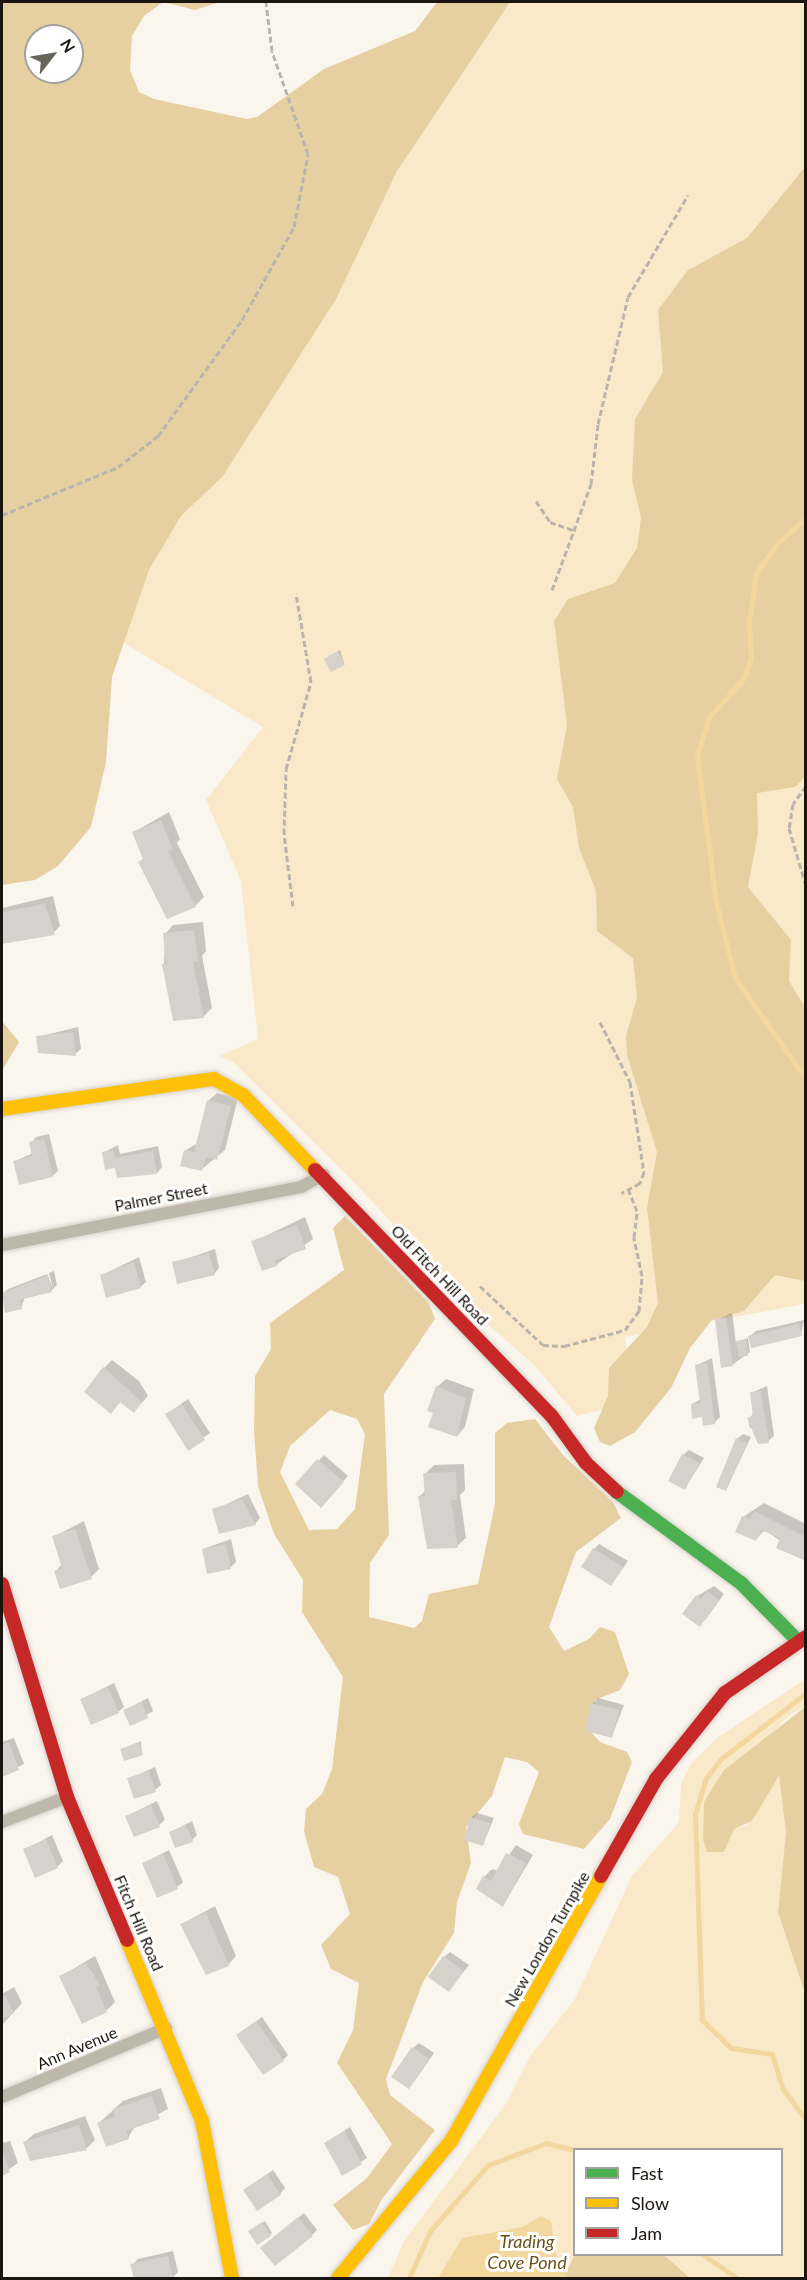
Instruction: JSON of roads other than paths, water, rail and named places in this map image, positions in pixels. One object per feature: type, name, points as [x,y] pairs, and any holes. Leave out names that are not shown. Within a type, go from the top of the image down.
[{"type":"street","name":"Old Fitch Hill Road","points":[[2,1109],[214,1079],[243,1095],[324,1175],[551,1415],[586,1463],[621,1496],[741,1583],[801,1639]]},
{"type":"street","name":"Palmer Street","points":[[2,1245],[301,1187],[324,1175]]},
{"type":"street","name":"Fitch Hill Road","points":[[2,1584],[68,1797],[166,2028],[211,2153],[232,2278]]},
{"type":"street","name":"New London Turnpike","points":[[338,2278],[451,2141],[656,1779],[725,1693],[801,1639]]},
{"type":"street","points":[[2,1822],[68,1797]]},
{"type":"street","name":"Ann Avenue","points":[[2,2097],[166,2028]]},
{"type":"water","name":"Trading Cove Pond","points":[[541,2216],[551,2221],[557,2259],[569,2267],[564,2278],[438,2278],[462,2238],[522,2227]]},
{"type":"waterway","points":[[806,518],[778,542],[756,574],[749,622],[751,658],[744,678],[709,717],[697,756],[716,902],[735,978],[806,1079]]},
{"type":"waterway","points":[[806,1693],[721,1759],[706,1778],[695,1813],[702,2020],[731,2048],[772,2054],[783,2089],[806,2120]]},
{"type":"waterway","points":[[409,2278],[430,2231],[488,2165],[546,2143],[573,2150]]},
{"type":"waterway","points":[[705,2256],[737,2278]]}]
